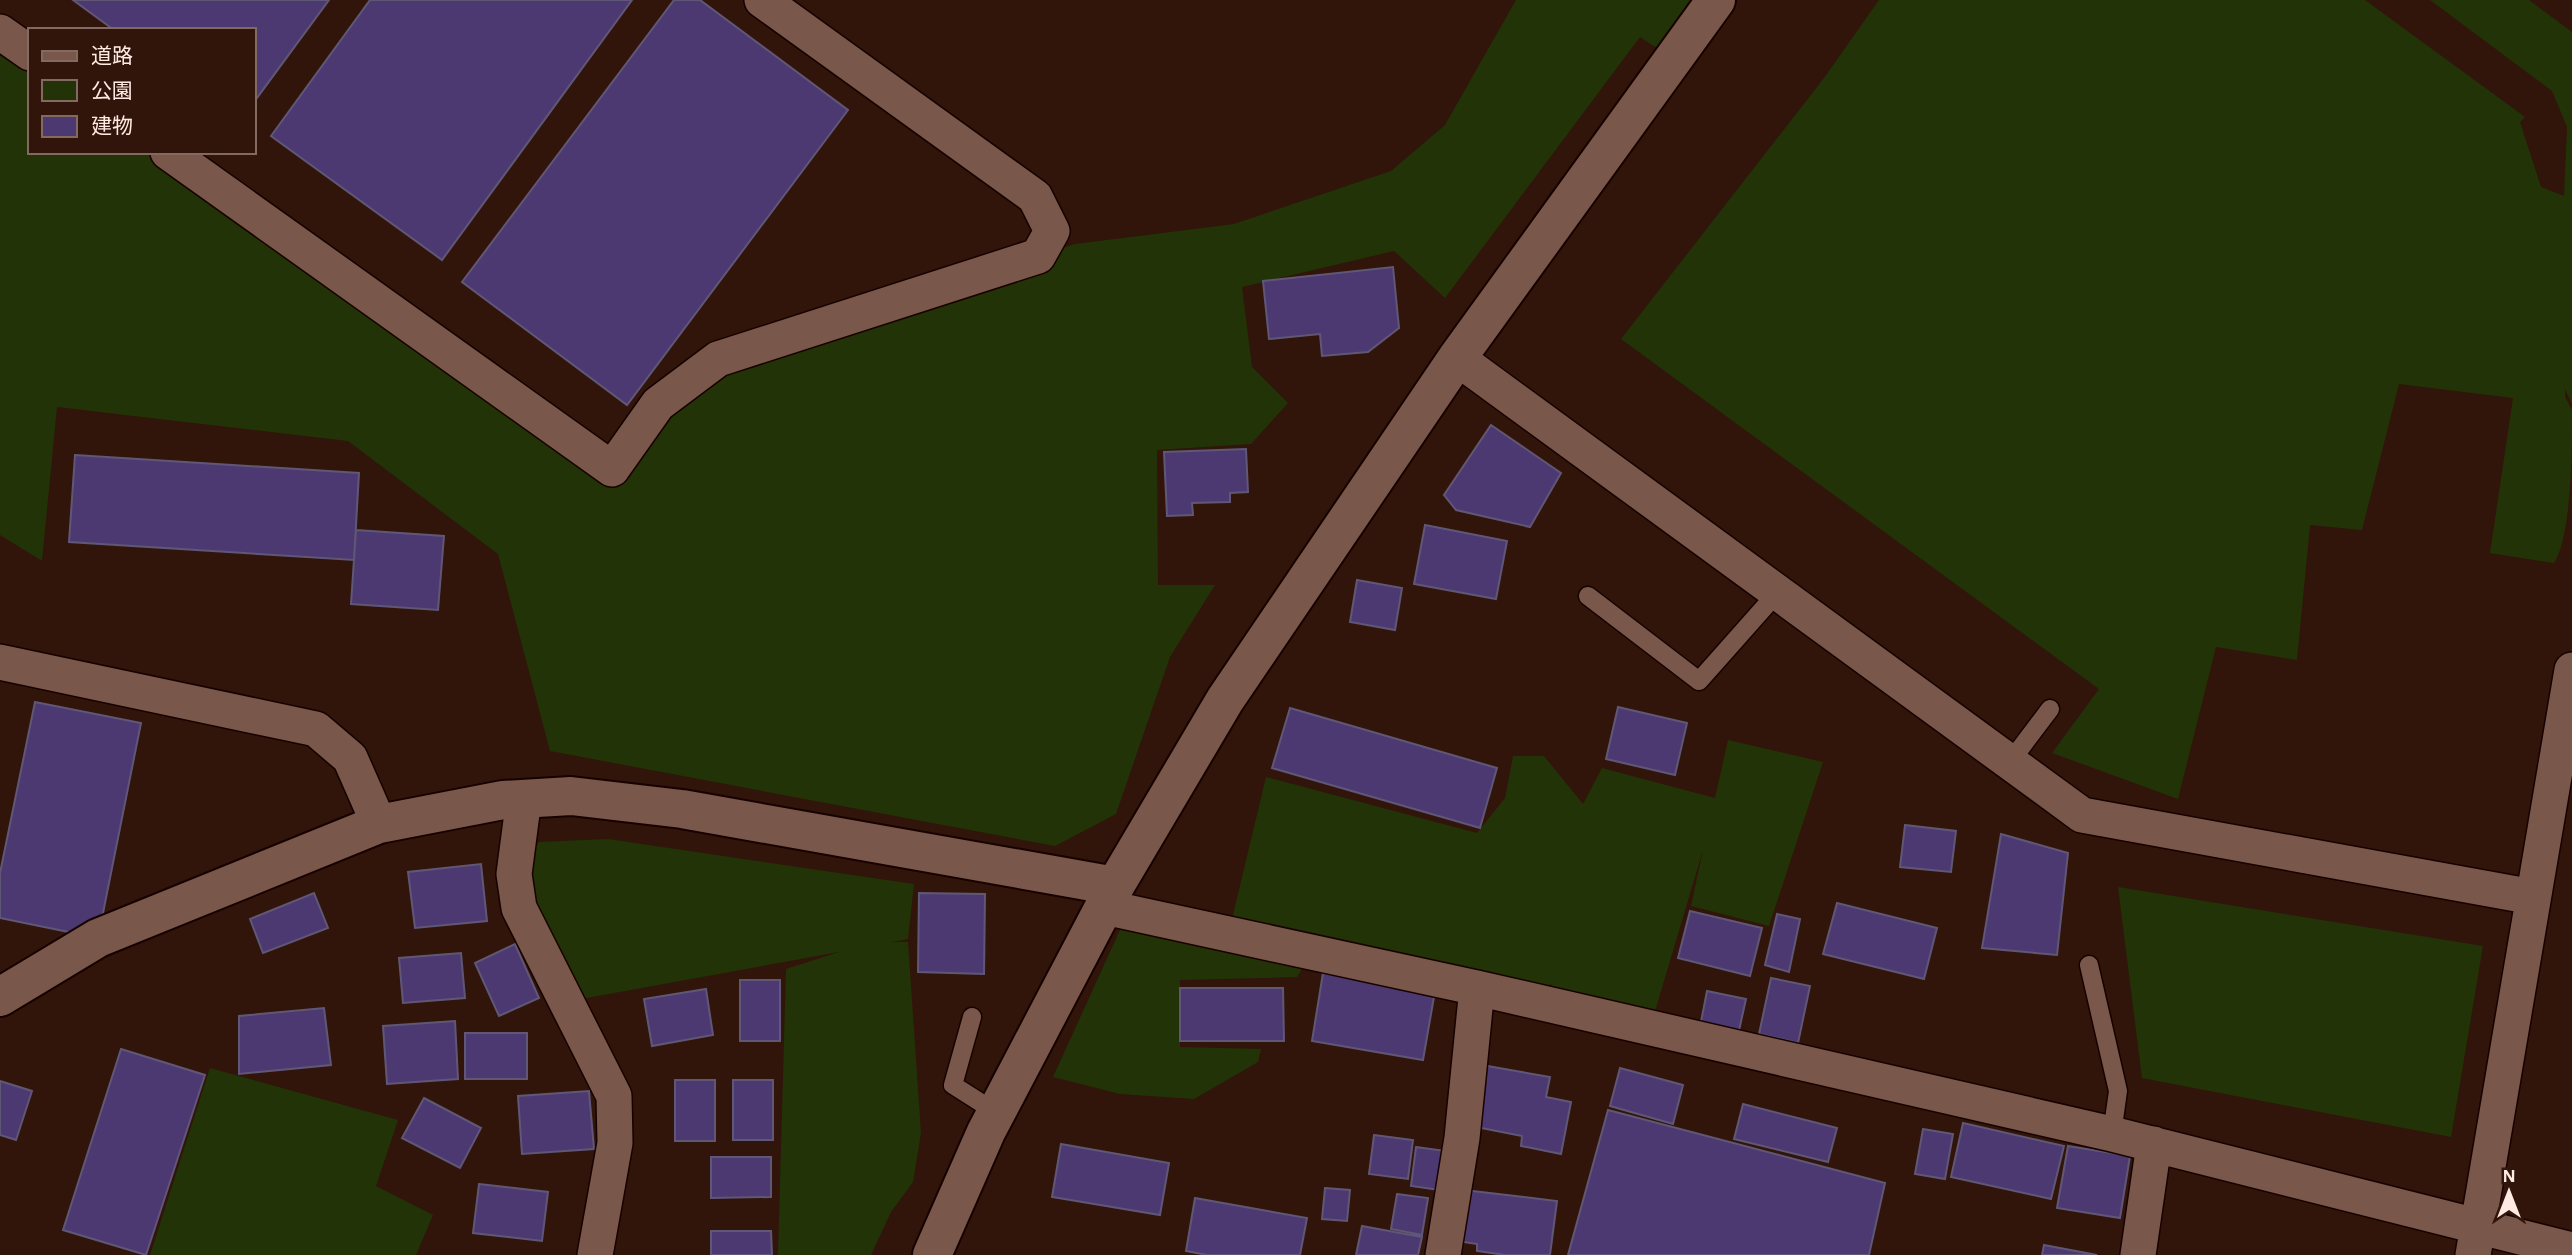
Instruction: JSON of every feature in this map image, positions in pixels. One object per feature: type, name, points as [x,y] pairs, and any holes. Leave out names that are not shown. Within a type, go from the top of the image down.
[{"type":"street","points":[[172,154],[612,469],[658,404],[718,359],[1038,256],[1052,231],[1035,197],[762,0]]},
{"type":"street","points":[[932,1255],[997,1112],[1109,896],[1225,700],[1457,359],[1716,0]]},
{"type":"street","points":[[0,32],[28,52]]},
{"type":"street","points":[[1457,359],[2082,815],[2533,897]]},
{"type":"street","points":[[0,662],[316,729],[350,758],[379,824]]},
{"type":"street","points":[[2474,1240],[2572,670]]},
{"type":"street","points":[[0,997],[98,938],[379,824],[503,800],[571,796],[682,809],[1109,896],[1477,988],[2154,1144],[2474,1240],[2572,1250]]},
{"type":"street","points":[[524,798],[514,874],[519,908],[614,1096],[615,1143],[595,1255]]},
{"type":"street","points":[[1443,1255],[1462,1138],[1477,988]]},
{"type":"street","points":[[2138,1255],[2154,1144]]},
{"type":"lane","points":[[1588,596],[1699,681],[1777,593]]},
{"type":"lane","points":[[2010,762],[2050,709]]},
{"type":"lane","points":[[2089,965],[2118,1091],[2112,1134]]},
{"type":"lane","points":[[972,1017],[953,1085],[997,1112]]},
{"type":"green space","points":[[1516,0],[1699,0],[1663,52],[1640,37],[1445,298],[1394,251],[1242,287],[1252,367],[1288,403],[1251,444],[1157,450],[1158,585],[1215,585],[1170,657],[1116,814],[1055,846],[550,751],[498,554],[348,441],[57,407],[42,561],[0,535],[0,32],[28,52],[28,154],[171,154],[600,461],[718,359],[1075,244],[1234,224],[1391,171],[1445,125]]},
{"type":"green space","points":[[1879,0],[2365,0],[2525,117],[2520,122],[2541,187],[2564,196],[2567,127],[2552,91],[2430,0],[2529,0],[2572,32],[2572,404],[2565,389],[2565,397],[2572,410],[2571,468],[2568,513],[2560,550],[2554,563],[2490,553],[2513,398],[2399,384],[2362,530],[2310,525],[2297,660],[2216,647],[2178,799],[2052,753],[2099,689],[1621,339],[1824,78]]},
{"type":"green space","points":[[1728,740],[1823,762],[1769,926],[1691,906],[1703,850],[1650,1028],[1554,1006],[1551,983],[1534,1002],[1232,919],[1266,777],[1477,833],[1505,798],[1513,756],[1544,756],[1583,804],[1602,768],[1715,798]]},
{"type":"green space","points":[[608,839],[914,884],[908,939],[892,942],[908,942],[921,1133],[913,1182],[891,1212],[871,1255],[778,1255],[786,969],[839,952],[581,999],[526,887],[524,864],[539,842]]},
{"type":"green space","points":[[2118,887],[2483,946],[2451,1137],[2142,1078]]},
{"type":"green space","points":[[1135,925],[1312,952],[1297,977],[1180,980],[1180,1047],[1261,1049],[1258,1062],[1194,1099],[1120,1094],[1053,1077],[1120,930]]},
{"type":"green space","points":[[210,1068],[398,1120],[376,1186],[433,1215],[416,1255],[150,1255]]},
{"type":"building","points":[[73,0],[329,0],[256,99],[256,28],[111,28]]},
{"type":"building","points":[[370,0],[632,0],[442,260],[271,136]]},
{"type":"building","points":[[674,0],[700,0],[848,110],[627,405],[462,282]]},
{"type":"building","points":[[1393,267],[1399,328],[1368,352],[1322,356],[1320,334],[1269,339],[1263,281]]},
{"type":"building","points":[[1491,425],[1561,473],[1530,527],[1456,510],[1444,495]]},
{"type":"building","points":[[1246,449],[1248,492],[1230,493],[1230,502],[1192,503],[1193,515],[1167,516],[1164,452]]},
{"type":"building","points":[[75,455],[359,473],[354,560],[69,542]]},
{"type":"building","points":[[1425,525],[1507,541],[1496,599],[1414,584]]},
{"type":"building","points":[[356,530],[444,536],[438,610],[351,604]]},
{"type":"building","points":[[1357,580],[1402,588],[1395,630],[1350,622]]},
{"type":"building","points":[[35,702],[141,723],[98,938],[0,918],[0,873]]},
{"type":"building","points":[[1618,707],[1687,723],[1675,775],[1606,759]]},
{"type":"building","points":[[1290,708],[1497,768],[1480,828],[1272,768]]},
{"type":"building","points":[[1905,825],[1956,831],[1951,872],[1900,867]]},
{"type":"building","points":[[2001,834],[2068,853],[2057,955],[1982,948]]},
{"type":"building","points":[[481,864],[487,921],[415,928],[408,872]]},
{"type":"building","points":[[314,893],[328,928],[263,953],[250,919]]},
{"type":"building","points":[[919,893],[985,894],[984,974],[918,972]]},
{"type":"building","points":[[1837,903],[1937,928],[1924,979],[1823,954]]},
{"type":"building","points":[[1690,911],[1762,928],[1750,976],[1678,958]]},
{"type":"building","points":[[1777,914],[1800,919],[1789,972],[1765,965]]},
{"type":"building","points":[[515,944],[539,998],[499,1016],[475,963]]},
{"type":"building","points":[[461,953],[465,998],[403,1003],[399,958]]},
{"type":"building","points":[[1323,973],[1435,991],[1423,1060],[1312,1041]]},
{"type":"building","points":[[1771,978],[1810,986],[1798,1043],[1759,1034]]},
{"type":"building","points":[[740,980],[780,980],[780,1041],[740,1041]]},
{"type":"building","points":[[1180,988],[1283,988],[1284,1041],[1180,1041]]},
{"type":"building","points":[[706,989],[713,1035],[652,1046],[644,999]]},
{"type":"building","points":[[1707,991],[1746,999],[1738,1035],[1700,1027]]},
{"type":"building","points":[[324,1008],[331,1065],[239,1074],[239,1016]]},
{"type":"building","points":[[455,1021],[458,1079],[387,1084],[383,1026]]},
{"type":"building","points":[[465,1033],[527,1033],[527,1079],[465,1079]]},
{"type":"building","points":[[121,1049],[205,1075],[146,1255],[63,1230]]},
{"type":"building","points":[[1482,1065],[1550,1077],[1546,1097],[1571,1102],[1561,1154],[1521,1146],[1522,1136],[1471,1126]]},
{"type":"building","points":[[1620,1068],[1683,1085],[1673,1124],[1610,1106]]},
{"type":"building","points":[[675,1080],[715,1080],[715,1141],[675,1141]]},
{"type":"building","points":[[733,1080],[773,1080],[773,1140],[733,1140]]},
{"type":"building","points":[[0,1081],[32,1091],[16,1140],[0,1135]]},
{"type":"building","points":[[589,1091],[594,1149],[522,1154],[518,1096]]},
{"type":"building","points":[[424,1098],[481,1128],[460,1168],[402,1138]]},
{"type":"building","points":[[1743,1104],[1837,1128],[1828,1162],[1734,1139]]},
{"type":"building","points":[[1608,1110],[1885,1183],[1869,1255],[1568,1255]]},
{"type":"building","points":[[1963,1123],[2064,1146],[2051,1199],[1951,1177]]},
{"type":"building","points":[[1923,1129],[1953,1134],[1945,1179],[1915,1174]]},
{"type":"building","points":[[1374,1135],[1413,1140],[1408,1179],[1369,1174]]},
{"type":"building","points":[[1061,1144],[1169,1163],[1160,1215],[1052,1197]]},
{"type":"building","points":[[2068,1146],[2130,1156],[2120,1218],[2057,1208]]},
{"type":"building","points":[[1416,1147],[1446,1151],[1440,1190],[1411,1186]]},
{"type":"building","points":[[711,1157],[771,1157],[771,1197],[711,1198]]},
{"type":"building","points":[[479,1184],[548,1192],[542,1241],[473,1233]]},
{"type":"building","points":[[1325,1188],[1350,1190],[1347,1221],[1322,1219]]},
{"type":"building","points":[[1464,1190],[1557,1201],[1550,1255],[1505,1255],[1477,1251],[1477,1244],[1457,1241]]},
{"type":"building","points":[[1397,1194],[1428,1198],[1422,1235],[1391,1229]]},
{"type":"building","points":[[1195,1198],[1307,1218],[1300,1255],[1207,1255],[1186,1251]]},
{"type":"building","points":[[1362,1226],[1422,1237],[1418,1255],[1356,1255]]},
{"type":"building","points":[[711,1231],[771,1231],[772,1255],[711,1255]]},
{"type":"building","points":[[2044,1245],[2097,1255],[2042,1255]]}]
